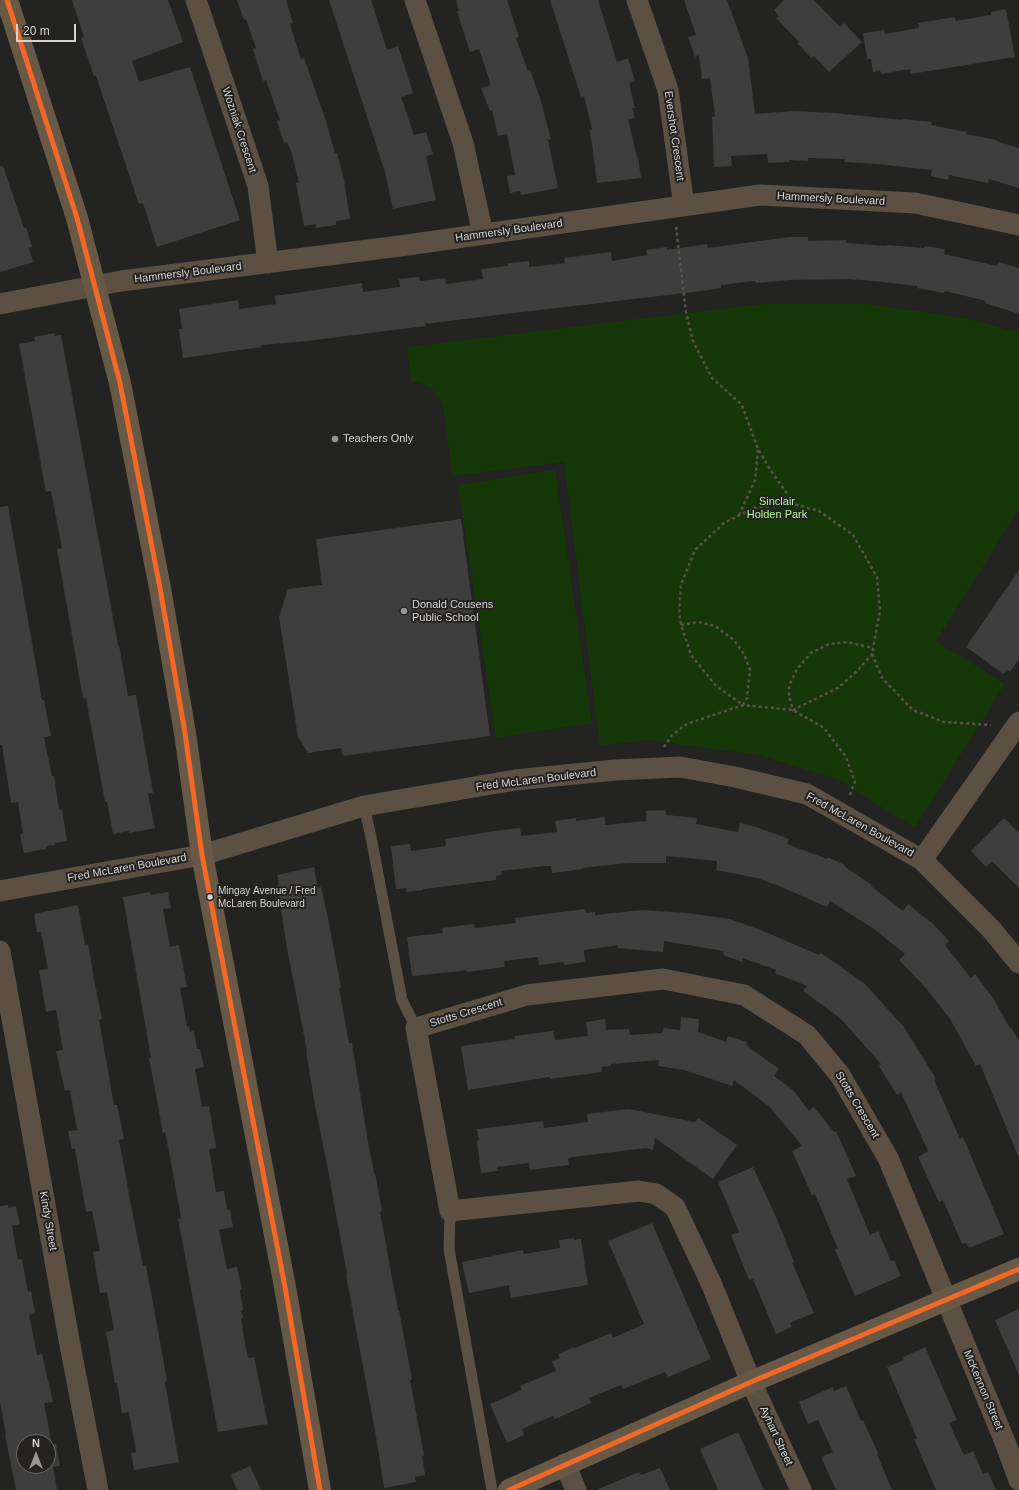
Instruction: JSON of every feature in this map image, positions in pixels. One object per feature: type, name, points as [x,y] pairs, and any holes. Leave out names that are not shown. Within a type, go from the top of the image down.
[{"type":"street","points":[[7,0],[77,218],[120,383],[160,588],[185,733],[202,855],[227,992],[285,1287],[320,1490]]},
{"type":"street","name":"Wozniak Crescent","points":[[196,0],[258,186],[268,263]]},
{"type":"street","points":[[415,0],[463,143],[483,234]]},
{"type":"street","name":"Evershot Crescent","points":[[637,0],[668,90],[679,206]]},
{"type":"street","name":"Hammersly Boulevard","points":[[0,304],[94,285],[483,234],[760,195],[915,203],[1019,225]]},
{"type":"street","points":[[922,860],[1017,724]]},
{"type":"street","name":"Fred McLaren Boulevard","points":[[0,891],[202,855],[364,806],[515,780],[615,770],[680,767],[735,777],[807,794],[843,814],[922,860],[991,929],[1019,963]]},
{"type":"street","name":"Kindy Street","points":[[0,951],[98,1490]]},
{"type":"street","name":"Stotts Crescent","points":[[450,1211],[416,1028],[527,996],[663,979],[744,996],[807,1035],[840,1075],[888,1158],[946,1300]]},
{"type":"street","points":[[450,1211],[639,1191],[656,1194],[675,1207],[711,1284],[751,1382]]},
{"type":"street","points":[[509,1490],[751,1382],[1019,1269]]},
{"type":"street","name":"McKennon Street","points":[[946,1300],[1005,1442],[1019,1480]]},
{"type":"street","name":"Ayhart Street","points":[[751,1382],[801,1490]]},
{"type":"street","points":[[565,1464],[576,1490]]},
{"type":"lane","points":[[364,806],[402,1000],[416,1028]]},
{"type":"lane","points":[[450,1211],[449,1249],[492,1490]]},
{"type":"path","points":[[679,206],[686,312],[694,341],[712,378],[742,405],[758,449],[794,504]]},
{"type":"path","points":[[739,515],[755,480],[758,449]]},
{"type":"path","points":[[743,705],[716,686],[691,655],[681,625],[679,613],[681,585],[695,550],[724,523],[754,508],[794,504],[819,512],[853,535],[877,577],[880,611],[872,654],[882,678],[913,710],[944,722],[1017,724]]},
{"type":"path","points":[[681,625],[698,622],[715,626],[734,640],[744,654],[750,670],[747,698],[743,705]]},
{"type":"path","points":[[792,710],[789,696],[789,686],[797,669],[812,653],[829,644],[847,642],[873,648]]},
{"type":"path","points":[[792,710],[838,688],[872,654]]},
{"type":"path","points":[[648,769],[672,735],[687,724],[743,705],[792,710],[824,728],[846,757],[854,782],[843,814]]},
{"type":"green space","name":"Sinclair Holden Park","points":[[763,304],[868,304],[970,319],[1019,333],[1019,509],[936,641],[1005,684],[915,828],[837,779],[758,755],[647,740],[600,746],[564,462],[452,476],[443,403],[429,386],[411,381],[407,347]]},
{"type":"green space","points":[[555,470],[592,723],[496,738],[458,485]]},
{"type":"building","points":[[72,0],[168,0],[183,42],[132,61],[139,82],[190,67],[240,220],[157,247],[143,203],[139,204],[96,76],[94,76],[81,38],[84,37]]},
{"type":"building","points":[[237,0],[286,0],[293,23],[290,24],[301,59],[304,58],[326,121],[335,153],[337,153],[344,179],[350,219],[336,221],[336,225],[316,228],[316,224],[304,226],[296,183],[299,182],[291,151],[287,142],[284,143],[277,121],[280,120],[266,80],[263,81],[253,49],[256,48],[246,19],[244,20]]},
{"type":"building","points":[[329,0],[371,0],[387,50],[398,46],[413,93],[401,97],[414,135],[426,132],[433,154],[426,156],[436,200],[393,209],[385,172]]},
{"type":"building","points":[[456,0],[507,0],[519,37],[516,38],[540,98],[551,139],[548,140],[558,188],[521,195],[520,191],[510,193],[507,176],[515,175],[507,134],[498,136],[492,110],[490,111],[481,88],[491,85],[479,49],[470,52],[457,11],[459,11]]},
{"type":"building","points":[[550,0],[598,0],[617,62],[628,58],[635,81],[629,83],[635,108],[632,108],[635,118],[628,119],[638,157],[641,178],[597,183],[589,130],[592,130],[584,96],[581,97]]},
{"type":"building","points":[[684,0],[727,0],[748,58],[755,114],[794,111],[932,122],[931,125],[967,132],[966,134],[996,140],[1019,148],[1019,188],[989,179],[988,183],[949,175],[948,180],[931,176],[932,170],[844,162],[845,159],[808,158],[808,161],[789,160],[789,162],[768,163],[767,154],[731,156],[732,166],[714,167],[712,117],[715,116],[710,78],[702,79],[699,55],[695,57],[688,37],[696,35]]},
{"type":"building","points":[[784,0],[814,0],[840,27],[844,23],[862,42],[829,72],[814,56],[811,58],[797,43],[799,42],[776,18],[779,16],[774,10]]},
{"type":"building","points":[[1006,9],[1015,57],[911,74],[910,69],[881,74],[880,70],[873,72],[871,59],[867,59],[863,33],[884,30],[885,34],[919,28],[918,23],[955,17],[956,21],[991,15],[991,12]]},
{"type":"building","points":[[0,166],[3,166],[24,228],[26,227],[32,247],[29,248],[33,262],[0,272]]},
{"type":"building","points":[[789,237],[808,237],[808,241],[846,240],[846,243],[924,248],[925,246],[945,249],[944,254],[997,266],[999,262],[1019,268],[1019,314],[985,303],[986,301],[945,291],[944,293],[917,288],[917,286],[849,279],[790,280],[756,283],[755,281],[721,285],[721,288],[694,292],[425,324],[426,326],[307,341],[261,345],[261,347],[183,358],[179,329],[182,329],[179,309],[238,300],[239,309],[276,304],[275,296],[362,283],[363,292],[400,287],[399,279],[419,277],[420,281],[445,278],[446,284],[483,279],[481,269],[508,266],[508,263],[529,261],[529,267],[565,263],[564,258],[611,252],[612,261],[647,255],[646,250],[667,247],[667,250],[707,244],[708,248]]},
{"type":"building","points":[[54,333],[55,336],[61,335],[128,696],[136,695],[153,793],[148,794],[155,828],[129,833],[129,831],[113,834],[107,802],[105,802],[86,698],[83,699],[57,549],[62,548],[51,491],[46,492],[19,344],[35,341],[34,337]]},
{"type":"building","points":[[8,506],[42,700],[44,700],[51,736],[44,737],[52,776],[54,776],[59,810],[62,809],[67,841],[46,846],[46,849],[24,853],[20,834],[23,833],[18,802],[11,803],[2,745],[0,745],[0,507]]},
{"type":"building","points":[[461,519],[490,736],[343,756],[341,748],[308,753],[298,737],[279,617],[288,589],[322,585],[316,539]]},
{"type":"building","points":[[1019,570],[1019,659],[1010,672],[1007,669],[1004,674],[966,647]]},
{"type":"building","points":[[666,810],[666,815],[697,818],[696,824],[738,832],[740,823],[789,839],[787,844],[827,859],[827,857],[845,865],[845,867],[872,885],[871,886],[903,911],[908,904],[933,924],[949,941],[945,945],[971,978],[975,974],[993,998],[1019,1042],[1019,1158],[980,1064],[976,1066],[950,1019],[925,987],[899,960],[905,954],[874,929],[830,901],[827,907],[757,878],[716,870],[717,861],[666,856],[666,863],[628,863],[552,873],[551,866],[545,866],[501,871],[502,875],[496,876],[496,880],[406,892],[406,888],[396,889],[391,846],[410,844],[411,851],[446,846],[445,839],[520,828],[521,836],[557,832],[555,821],[576,818],[576,821],[605,817],[605,825],[646,821],[646,811]]},
{"type":"building","points":[[1004,818],[1019,833],[1019,888],[992,861],[986,867],[971,851]]},
{"type":"building","points":[[314,867],[318,888],[321,887],[328,918],[341,988],[339,988],[349,1043],[352,1043],[367,1136],[382,1211],[380,1212],[412,1379],[410,1380],[424,1455],[422,1456],[425,1475],[415,1477],[416,1482],[384,1488],[277,885],[279,885],[277,875]]},
{"type":"building","points":[[150,892],[151,895],[168,892],[171,908],[163,909],[170,947],[179,945],[187,987],[180,988],[187,1027],[189,1026],[190,1032],[194,1031],[197,1049],[200,1049],[204,1067],[195,1069],[202,1107],[209,1106],[216,1148],[209,1149],[216,1192],[224,1191],[227,1210],[230,1209],[233,1227],[219,1230],[227,1269],[237,1267],[242,1289],[240,1290],[243,1310],[241,1311],[243,1318],[241,1318],[244,1338],[248,1358],[254,1357],[268,1424],[218,1432],[178,1219],[181,1218],[173,1173],[165,1132],[163,1133],[149,1058],[151,1058],[123,897]]},
{"type":"building","points":[[78,905],[85,945],[88,944],[102,1019],[99,1020],[114,1105],[117,1105],[124,1139],[119,1140],[143,1266],[146,1266],[160,1341],[167,1381],[165,1382],[179,1462],[134,1470],[131,1453],[136,1452],[129,1412],[122,1413],[106,1332],[114,1330],[107,1292],[100,1293],[93,1252],[100,1251],[92,1211],[86,1212],[75,1149],[72,1149],[68,1131],[77,1130],[70,1090],[65,1091],[56,1051],[63,1050],[56,1010],[46,1012],[39,970],[48,969],[41,932],[37,932],[34,914]]},
{"type":"building","points":[[585,909],[586,913],[595,912],[595,915],[642,910],[687,913],[730,919],[763,931],[819,955],[821,953],[865,984],[904,1027],[936,1079],[934,1080],[960,1139],[963,1137],[1004,1234],[969,1248],[966,1243],[962,1244],[943,1200],[939,1202],[918,1157],[928,1151],[901,1092],[897,1095],[879,1066],[881,1064],[840,1018],[803,991],[807,986],[775,973],[776,970],[743,958],[742,962],[723,955],[724,951],[664,941],[663,952],[618,948],[618,945],[584,950],[585,962],[564,965],[564,962],[539,965],[538,957],[504,961],[505,967],[467,972],[467,970],[412,976],[407,937],[443,933],[442,928],[474,924],[475,928],[516,923],[515,918]]},
{"type":"building","points":[[681,1017],[699,1019],[698,1032],[726,1042],[728,1036],[747,1042],[746,1045],[779,1069],[774,1076],[793,1090],[809,1111],[814,1107],[834,1132],[836,1131],[856,1176],[847,1179],[870,1235],[878,1231],[891,1261],[894,1260],[901,1276],[855,1296],[835,1250],[838,1249],[815,1194],[812,1195],[792,1151],[802,1146],[770,1107],[734,1080],[732,1086],[684,1070],[658,1066],[659,1060],[611,1064],[611,1066],[602,1067],[602,1072],[550,1079],[550,1077],[468,1090],[461,1046],[515,1039],[515,1036],[553,1031],[555,1040],[588,1036],[586,1022],[605,1019],[606,1030],[629,1029],[630,1035],[662,1033],[663,1028],[680,1030]]},
{"type":"building","points":[[629,1109],[695,1122],[698,1118],[737,1145],[713,1179],[655,1138],[653,1150],[646,1148],[573,1157],[568,1159],[569,1165],[530,1170],[529,1163],[497,1167],[498,1171],[481,1173],[477,1129],[543,1121],[544,1128],[588,1122],[587,1114]]},
{"type":"building","points":[[753,1167],[776,1217],[794,1262],[792,1262],[814,1313],[790,1323],[792,1327],[776,1334],[753,1279],[749,1280],[731,1235],[739,1232],[718,1182]]},
{"type":"building","points":[[8,1205],[8,1208],[16,1206],[20,1224],[12,1226],[18,1260],[22,1259],[28,1292],[31,1291],[35,1313],[29,1315],[37,1355],[42,1354],[53,1402],[44,1403],[50,1434],[16,1434],[16,1474],[54,1474],[57,1490],[16,1490],[0,1402],[0,1206]]},
{"type":"building","points":[[652,1223],[711,1359],[668,1377],[665,1372],[623,1389],[621,1385],[589,1398],[591,1403],[555,1419],[553,1416],[522,1429],[524,1435],[507,1443],[490,1404],[522,1390],[520,1386],[556,1371],[552,1361],[560,1358],[558,1354],[611,1333],[613,1338],[644,1324],[608,1241]]},
{"type":"building","points":[[574,1238],[574,1240],[581,1239],[588,1285],[511,1298],[509,1285],[469,1293],[462,1262],[523,1250],[524,1254],[560,1248],[559,1240]]},
{"type":"building","points":[[1019,1309],[1019,1375],[995,1320]]},
{"type":"building","points":[[925,1347],[957,1420],[949,1423],[964,1455],[973,1451],[983,1474],[988,1472],[996,1490],[936,1490],[914,1439],[917,1438],[887,1367],[904,1360],[903,1357]]},
{"type":"building","points":[[846,1386],[861,1421],[863,1420],[878,1453],[877,1454],[892,1490],[836,1490],[821,1457],[833,1452],[818,1420],[808,1424],[799,1402],[833,1387],[834,1391]]},
{"type":"building","points":[[738,1432],[764,1490],[718,1490],[700,1449]]},
{"type":"building","points":[[56,1444],[60,1466],[56,1467]]},
{"type":"building","points":[[250,1466],[261,1490],[237,1490],[231,1475]]},
{"type":"building","points":[[660,1468],[670,1490],[596,1490],[639,1472],[641,1475]]},
{"type":"transit line","points":[[7,0],[77,218],[120,383],[160,588],[185,733],[202,855],[285,1287],[320,1490]]},
{"type":"transit line","points":[[509,1490],[751,1382],[1019,1269]]},
{"type":"place","name":"Teachers Only","points":[[335,439]]},
{"type":"place","name":"Donald Cousens Public School","points":[[404,611]]},
{"type":"place","name":"Mingay Avenue / Fred McLaren Boulevard","points":[[210,897]]}]
